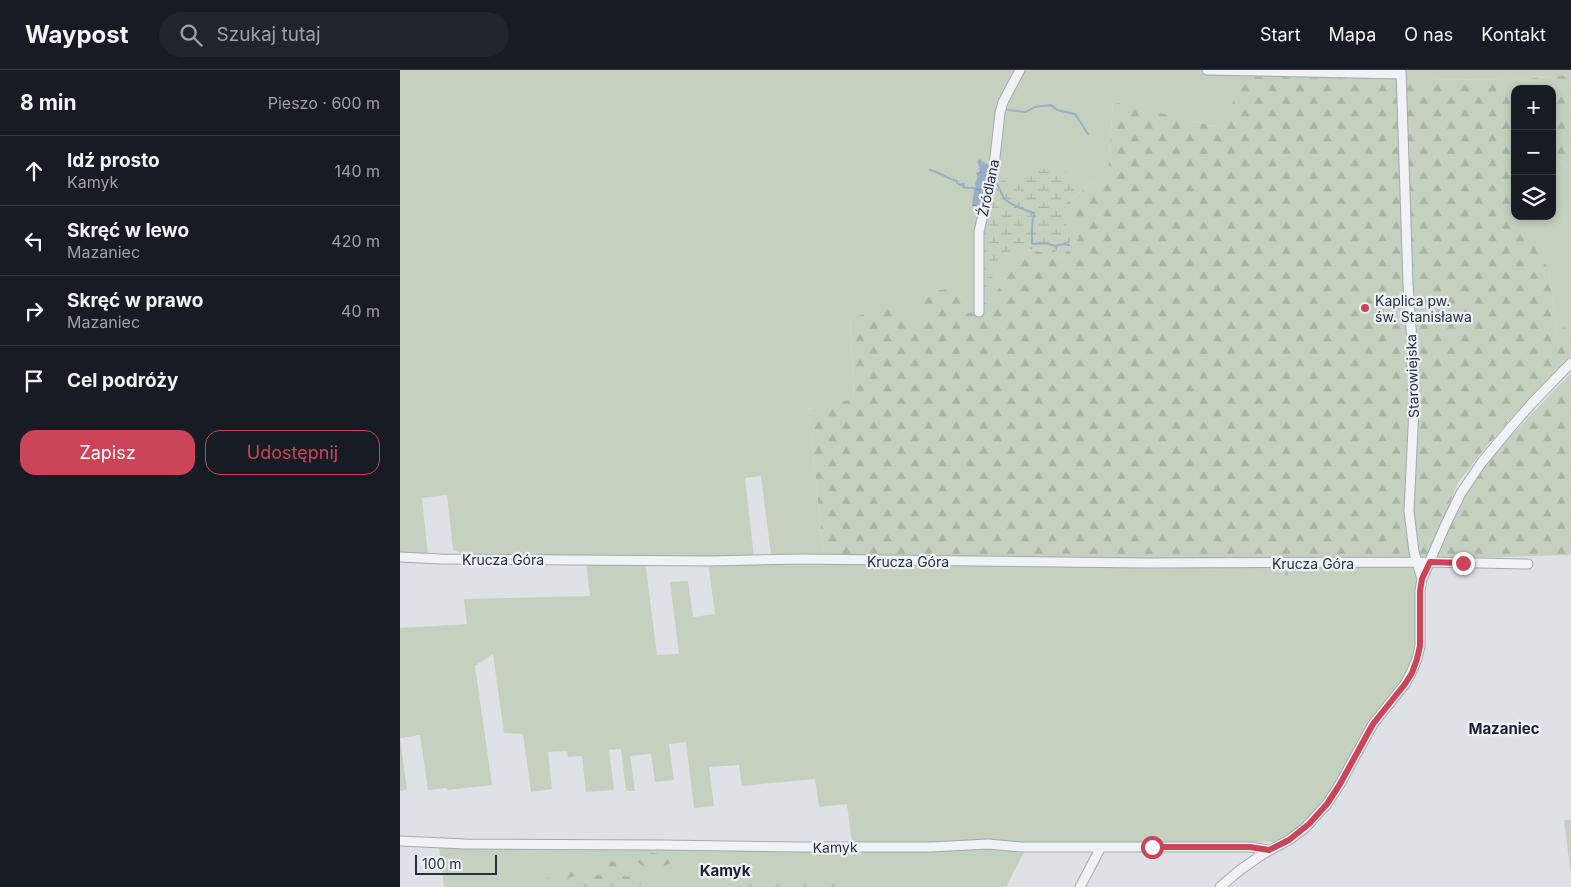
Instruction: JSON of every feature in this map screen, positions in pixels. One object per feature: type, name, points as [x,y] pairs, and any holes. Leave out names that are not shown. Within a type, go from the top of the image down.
[{"type":"street","name":"Źródlana","points":[[979,312],[979,232],[994,166],[1001,108],[1020,70]]},
{"type":"street","points":[[1207,70],[1401,72]]},
{"type":"street","name":"Starowiejska","points":[[1401,72],[1408,291],[1415,386],[1410,512],[1416,562],[1422,579]]},
{"type":"street","points":[[1220,887],[1240,870],[1269,850],[1299,833],[1327,804],[1373,724],[1412,673],[1420,646],[1420,591],[1422,579],[1444,526],[1461,493],[1476,469],[1533,402],[1571,363]]},
{"type":"street","name":"Krucza Góra","points":[[400,557],[701,561],[802,559],[1172,563],[1430,562]]},
{"type":"street","points":[[1430,562],[1528,564]]},
{"type":"street","name":"Kamyk","points":[[400,841],[465,844],[826,847],[931,847],[988,844],[1022,847],[1250,847],[1269,850]]},
{"type":"street","points":[[1080,887],[1101,847]]},
{"type":"green space","points":[[400,70],[1571,70],[1571,75],[1514,80],[1405,79],[1218,127],[1113,103],[1108,171],[1063,205],[1079,238],[1062,257],[1027,249],[984,309],[964,314],[964,286],[921,333],[850,318],[854,400],[808,409],[824,555],[771,555],[761,476],[745,478],[754,557],[472,557],[453,550],[447,495],[422,498],[428,556],[400,554]]},
{"type":"green space","points":[[1571,75],[1571,168],[1556,158],[1556,85],[1511,85],[1511,220],[1526,220],[1527,232],[1549,270],[1557,334],[1571,321],[1571,357],[1513,416],[1458,483],[1427,559],[1402,563],[824,555],[808,409],[854,399],[850,318],[890,308],[921,332],[923,293],[964,286],[964,314],[984,309],[1027,249],[1062,257],[1079,238],[1062,206],[1108,171],[1113,102],[1217,127],[1249,77],[1514,80]]},
{"type":"green space","points":[[1556,158],[1571,168],[1571,321],[1557,335],[1549,270],[1526,231],[1525,220],[1556,220]]},
{"type":"green space","points":[[1042,169],[1078,173],[1074,189],[1065,203],[1063,219],[1071,231],[1069,245],[1054,252],[1052,252],[1053,246],[1046,243],[1032,249],[1018,247],[1007,253],[990,267],[993,275],[986,309],[980,307],[981,233],[995,170],[1004,172],[1006,182],[1014,183],[1019,177]]},
{"type":"green space","points":[[1571,373],[1571,555],[1433,559],[1476,472]]},
{"type":"green space","points":[[586,561],[645,561],[657,655],[679,654],[670,582],[688,581],[693,617],[715,614],[708,562],[1414,566],[1418,587],[1417,643],[1409,673],[1324,805],[1305,823],[1280,842],[852,845],[847,804],[819,807],[815,779],[742,786],[739,765],[709,767],[714,806],[694,808],[686,742],[669,744],[674,780],[655,782],[651,754],[630,756],[635,791],[626,791],[621,749],[609,750],[614,790],[586,792],[582,756],[568,757],[567,751],[548,752],[552,789],[531,792],[523,734],[504,733],[493,654],[475,666],[492,785],[428,790],[420,735],[400,738],[400,628],[467,624],[464,599],[590,596]]},
{"type":"green space","points":[[1276,565],[1333,566],[1334,569],[1325,573],[1312,572],[1300,581],[1275,570]]},
{"type":"green space","points":[[400,738],[407,790],[400,791]]},
{"type":"green space","points":[[1564,820],[1571,820],[1571,876]]},
{"type":"green space","points":[[439,847],[959,848],[1024,849],[1024,852],[1006,887],[444,887]]},
{"type":"green space","points":[[645,851],[681,858],[659,869],[649,870],[634,860]]},
{"type":"green space","points":[[609,861],[625,865],[620,870],[613,872],[599,869],[600,864]]},
{"type":"green space","points":[[575,872],[574,876],[550,886],[544,885],[543,881],[547,878]]},
{"type":"green space","points":[[603,875],[669,881],[708,880],[712,882],[692,885],[653,884],[629,887],[582,887],[588,878]]},
{"type":"green space","points":[[740,878],[756,878],[789,884],[831,880],[845,884],[838,887],[733,887],[728,882]]},
{"type":"water","points":[[981,159],[982,163],[984,161],[985,164],[988,163],[990,166],[987,182],[982,185],[981,199],[975,210],[974,206],[972,206],[978,176],[976,174],[980,170],[977,169],[980,168],[977,161]]},
{"type":"waterway","points":[[1008,110],[1026,112],[1035,107],[1051,105],[1057,110],[1075,114],[1088,134]]},
{"type":"waterway","points":[[930,170],[957,181],[960,185],[964,184],[963,187],[976,188]]},
{"type":"waterway","points":[[994,180],[1009,203],[1034,213],[1032,244],[1069,245]]},
{"type":"place","name":"Kaplica pw. św. Stanisława","points":[[1365,308]]},
{"type":"district","name":"Mazaniec","points":[[1504,728]]},
{"type":"district","name":"Kamyk","points":[[725,870]]},
{"type":"route","points":[[1152,847],[1250,847],[1269,850],[1289,840],[1305,828],[1327,804],[1358,754],[1369,730],[1382,710],[1412,673],[1420,646],[1420,591],[1422,579],[1430,562],[1463,563]]}]
